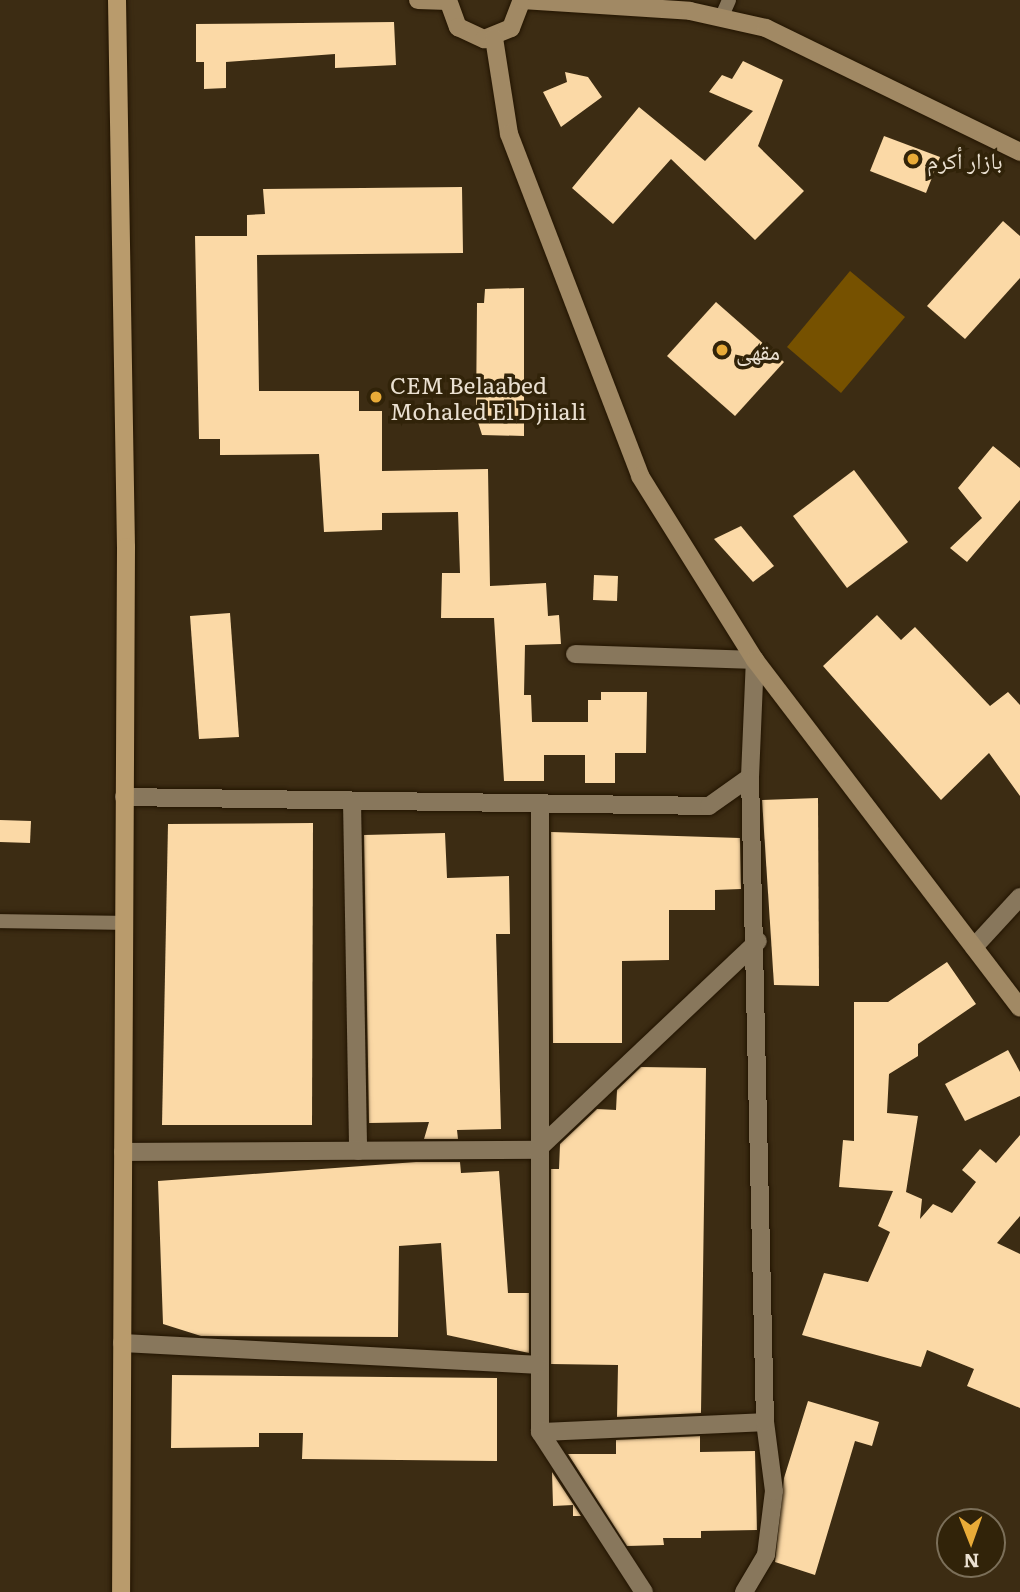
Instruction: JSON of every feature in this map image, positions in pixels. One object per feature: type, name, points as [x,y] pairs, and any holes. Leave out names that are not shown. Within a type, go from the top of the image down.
[{"type":"main road","points":[[117,0],[124,797],[121,1592]]},
{"type":"street","points":[[418,0],[448,1],[458,27],[475,38],[494,38],[517,20],[522,0],[726,8],[796,39],[1020,152]]},
{"type":"street","points":[[494,38],[509,134],[611,410],[675,540],[755,660],[1020,1008]]},
{"type":"street","points":[[575,654],[755,660]]},
{"type":"street","points":[[744,1592],[766,1555],[774,1491],[765,1422],[758,941],[750,777],[755,660]]},
{"type":"street","points":[[124,797],[709,806],[750,777]]},
{"type":"street","points":[[352,801],[358,1151]]},
{"type":"street","points":[[540,804],[536,1365],[540,1432],[644,1592]]},
{"type":"street","points":[[974,947],[1020,897]]},
{"type":"street","points":[[123,1152],[537,1150],[758,941]]},
{"type":"street","points":[[122,1343],[536,1365]]},
{"type":"street","points":[[540,1432],[765,1422]]},
{"type":"lane","points":[[0,921],[124,923]]},
{"type":"shaded area","points":[[850,271],[905,317],[841,393],[787,347]]},
{"type":"building","points":[[394,22],[396,65],[335,68],[335,54],[226,62],[226,88],[204,89],[204,62],[196,62],[196,24]]},
{"type":"building","points":[[743,61],[783,80],[758,146],[804,191],[755,240],[671,159],[613,224],[572,188],[639,107],[705,161],[753,111],[709,92],[722,75],[732,79]]},
{"type":"building","points":[[565,72],[588,77],[602,97],[561,127],[543,92],[567,82]]},
{"type":"building","points":[[884,136],[940,157],[926,193],[870,171]]},
{"type":"building","points":[[462,187],[463,253],[257,255],[259,391],[359,391],[359,411],[382,411],[382,471],[488,469],[490,586],[546,583],[548,616],[559,615],[561,644],[525,645],[524,695],[531,695],[532,722],[588,722],[588,700],[601,700],[601,692],[647,692],[646,753],[615,753],[615,783],[585,783],[585,755],[544,755],[544,781],[504,781],[494,618],[441,618],[442,573],[460,573],[458,512],[382,513],[382,530],[324,532],[319,454],[220,455],[220,439],[199,439],[195,236],[247,236],[247,215],[265,214],[263,189]]},
{"type":"building","points":[[1003,221],[1020,236],[1020,278],[965,339],[927,306]]},
{"type":"building","points":[[524,288],[524,436],[482,435],[476,416],[477,303],[484,303],[485,289]]},
{"type":"building","points":[[716,302],[784,362],[735,416],[667,356]]},
{"type":"building","points":[[993,446],[1020,468],[1020,500],[967,562],[950,548],[982,518],[958,488]]},
{"type":"building","points":[[854,470],[908,542],[847,588],[793,516]]},
{"type":"building","points":[[741,526],[774,566],[753,582],[714,539]]},
{"type":"building","points":[[594,575],[618,576],[617,601],[593,600]]},
{"type":"building","points":[[230,613],[239,737],[199,739],[190,616]]},
{"type":"building","points":[[877,615],[901,640],[915,627],[990,706],[1008,692],[1020,705],[1020,796],[989,753],[941,800],[823,666]]},
{"type":"building","points":[[818,798],[819,986],[774,985],[762,800]]},
{"type":"building","points":[[0,820],[31,821],[30,843],[0,842]]},
{"type":"building","points":[[313,823],[312,1125],[162,1125],[168,824]]},
{"type":"building","points":[[551,832],[740,838],[741,889],[715,890],[715,910],[669,910],[669,960],[622,961],[622,1043],[553,1043]]},
{"type":"building","points":[[445,833],[447,878],[509,876],[510,934],[496,934],[501,1129],[457,1130],[458,1139],[424,1139],[429,1122],[369,1123],[364,835]]},
{"type":"building","points":[[947,962],[976,1004],[918,1044],[918,1056],[889,1074],[887,1113],[918,1116],[906,1192],[922,1199],[920,1219],[933,1204],[952,1213],[976,1182],[962,1170],[980,1149],[996,1163],[1020,1135],[1020,1216],[997,1243],[1020,1254],[1020,1408],[967,1386],[974,1369],[927,1350],[921,1367],[802,1335],[824,1273],[868,1282],[890,1232],[878,1226],[893,1191],[839,1187],[843,1140],[854,1141],[854,1002],[888,1002]]},
{"type":"building","points":[[1008,1050],[1020,1072],[1020,1096],[965,1121],[945,1084]]},
{"type":"building","points":[[641,1067],[706,1068],[701,1413],[617,1417],[618,1365],[551,1364],[551,1169],[559,1169],[560,1144],[597,1109],[616,1110],[617,1090]]},
{"type":"building","points":[[416,1162],[460,1162],[461,1173],[499,1171],[508,1293],[529,1293],[529,1353],[447,1335],[441,1243],[399,1246],[398,1337],[201,1336],[163,1324],[158,1181]]},
{"type":"building","points":[[172,1375],[497,1378],[497,1461],[302,1459],[303,1433],[259,1433],[259,1447],[171,1448]]},
{"type":"building","points":[[808,1401],[879,1422],[872,1446],[855,1441],[815,1575],[775,1562],[784,1478]]},
{"type":"building","points":[[700,1436],[700,1452],[755,1451],[757,1530],[701,1531],[701,1538],[663,1538],[664,1545],[627,1546],[568,1454],[616,1454],[616,1440]]},
{"type":"building","points":[[552,1472],[581,1516],[573,1516],[573,1505],[553,1506]]},
{"type":"place","name":"بازار أكرم","points":[[913,159]]},
{"type":"place","name":"مقهى","points":[[722,350]]},
{"type":"place","name":"CEM Belaabed Mohaled El Djilali","points":[[376,397]]}]
